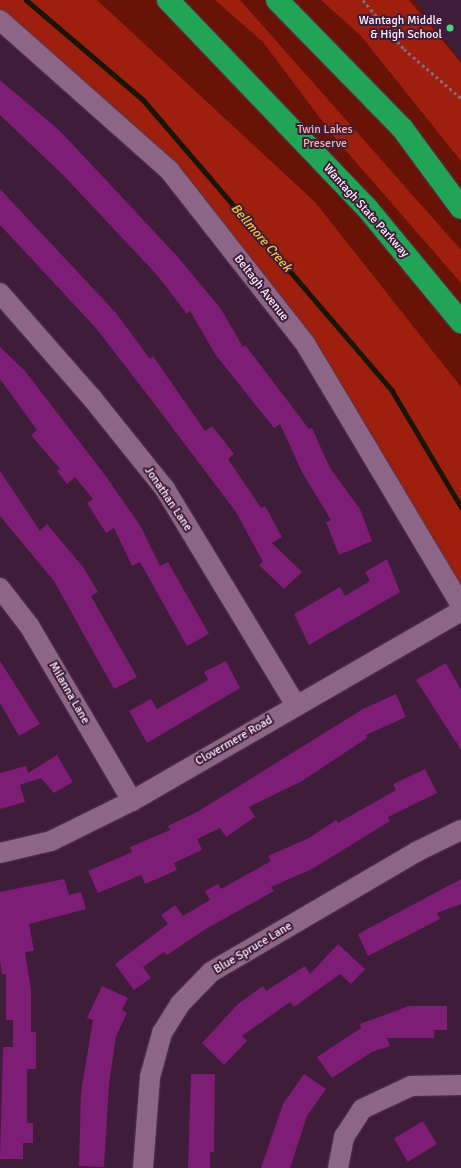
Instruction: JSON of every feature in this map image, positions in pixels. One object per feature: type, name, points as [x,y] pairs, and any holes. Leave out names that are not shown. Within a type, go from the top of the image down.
[{"type":"highway","name":"Wantagh State Parkway","points":[[168,0],[367,208],[461,322]]},
{"type":"highway","points":[[277,0],[402,128],[461,208]]},
{"type":"street","name":"Beltagh Avenue","points":[[0,20],[170,170],[306,345],[461,606]]},
{"type":"street","name":"Jonathan Lane","points":[[0,293],[92,398],[165,490],[296,705]]},
{"type":"street","name":"Milanna Lane","points":[[0,588],[30,627],[132,801]]},
{"type":"street","name":"Clovermere Road","points":[[0,853],[51,841],[132,801],[461,611]]},
{"type":"street","name":"Blue Spruce Lane","points":[[143,1168],[150,1077],[162,1034],[180,1004],[211,972],[416,852],[461,830]]},
{"type":"street","points":[[338,1168],[344,1137],[362,1109],[411,1086],[461,1085]]},
{"type":"path","points":[[363,0],[404,49],[461,98]]},
{"type":"green space","name":"Twin Lakes Preserve","points":[[0,0],[414,0],[461,62],[461,580],[312,340]]},
{"type":"shaded area","points":[[0,0],[97,0],[315,202],[461,387],[461,605],[306,345],[169,170],[0,13]]},
{"type":"shaded area","points":[[215,0],[240,0],[461,250],[461,283],[335,138],[263,42]]},
{"type":"shaded area","points":[[321,0],[409,0],[461,63],[461,161],[361,36]]},
{"type":"building","points":[[0,80],[60,131],[177,256],[221,309],[243,347],[245,345],[309,429],[312,428],[330,468],[360,509],[372,541],[339,555],[326,522],[331,520],[302,472],[280,424],[274,428],[215,354],[190,311],[187,314],[157,275],[64,176],[0,115]]},
{"type":"building","points":[[0,189],[116,313],[150,359],[153,356],[205,431],[212,426],[234,454],[228,459],[261,508],[265,506],[282,537],[272,543],[302,572],[284,589],[259,565],[263,562],[236,512],[95,327],[0,225]]},
{"type":"building","points":[[0,347],[25,371],[105,475],[141,527],[160,566],[168,562],[209,634],[187,646],[140,562],[132,566],[114,528],[106,533],[87,503],[93,499],[75,477],[67,484],[57,471],[60,469],[31,435],[37,430],[0,379]]},
{"type":"building","points":[[0,471],[40,531],[47,524],[83,567],[98,592],[91,596],[137,677],[114,689],[54,581],[0,516]]},
{"type":"building","points":[[387,559],[400,592],[309,645],[294,614],[340,587],[345,596],[370,581],[365,572]]},
{"type":"building","points":[[0,661],[40,724],[19,736],[0,703]]},
{"type":"building","points":[[226,661],[240,688],[147,743],[129,711],[151,699],[157,709],[208,680],[204,672]]},
{"type":"building","points":[[446,663],[461,690],[461,750],[416,680]]},
{"type":"building","points":[[396,694],[406,717],[366,735],[367,738],[302,781],[249,807],[255,817],[226,837],[220,828],[197,839],[202,850],[174,863],[177,870],[145,884],[141,875],[98,893],[88,871],[132,852],[130,847],[170,830],[168,826],[197,812],[363,709]]},
{"type":"building","points":[[57,755],[73,782],[54,793],[41,778],[20,785],[25,802],[0,809],[0,773],[26,766],[28,773]]},
{"type":"building","points":[[425,769],[437,793],[388,817],[390,821],[312,869],[271,887],[274,891],[204,930],[167,955],[164,952],[143,967],[151,978],[134,990],[115,964],[168,924],[161,915],[175,905],[183,916],[210,900],[205,891],[218,884],[221,889],[271,861],[268,856],[309,838],[336,820],[338,823],[396,790],[393,784]]},
{"type":"building","points":[[64,879],[69,895],[81,892],[86,909],[29,924],[34,951],[25,952],[31,990],[31,1032],[36,1032],[36,1069],[27,1069],[27,1123],[33,1123],[33,1143],[23,1143],[23,1159],[0,1159],[3,1047],[13,1047],[13,1020],[6,1020],[6,974],[2,974],[0,960],[0,892]]},
{"type":"building","points":[[461,879],[461,904],[437,913],[440,919],[368,956],[358,934]]},
{"type":"building","points":[[338,944],[365,969],[351,984],[340,974],[294,1007],[290,1002],[242,1036],[247,1041],[224,1065],[202,1043],[238,1004],[263,986],[266,991],[305,966],[310,974]]},
{"type":"building","points":[[102,986],[128,998],[122,1010],[127,1013],[116,1036],[109,1084],[104,1167],[79,1166],[81,1092],[93,1020],[87,1018]]},
{"type":"building","points":[[409,1006],[447,1006],[447,1030],[434,1030],[434,1038],[387,1038],[390,1046],[372,1052],[332,1078],[317,1057],[361,1028],[360,1024]]},
{"type":"building","points":[[191,1074],[215,1074],[214,1152],[210,1152],[210,1168],[188,1168]]},
{"type":"building","points":[[304,1074],[326,1089],[307,1116],[290,1168],[261,1168],[283,1104]]},
{"type":"building","points":[[423,1121],[437,1144],[408,1162],[394,1139]]},
{"type":"waterway","name":"Bellmore Creek","points":[[26,0],[143,100],[392,391],[461,507]]},
{"type":"place","name":"Wantagh Middle & High School","points":[[450,28]]}]
